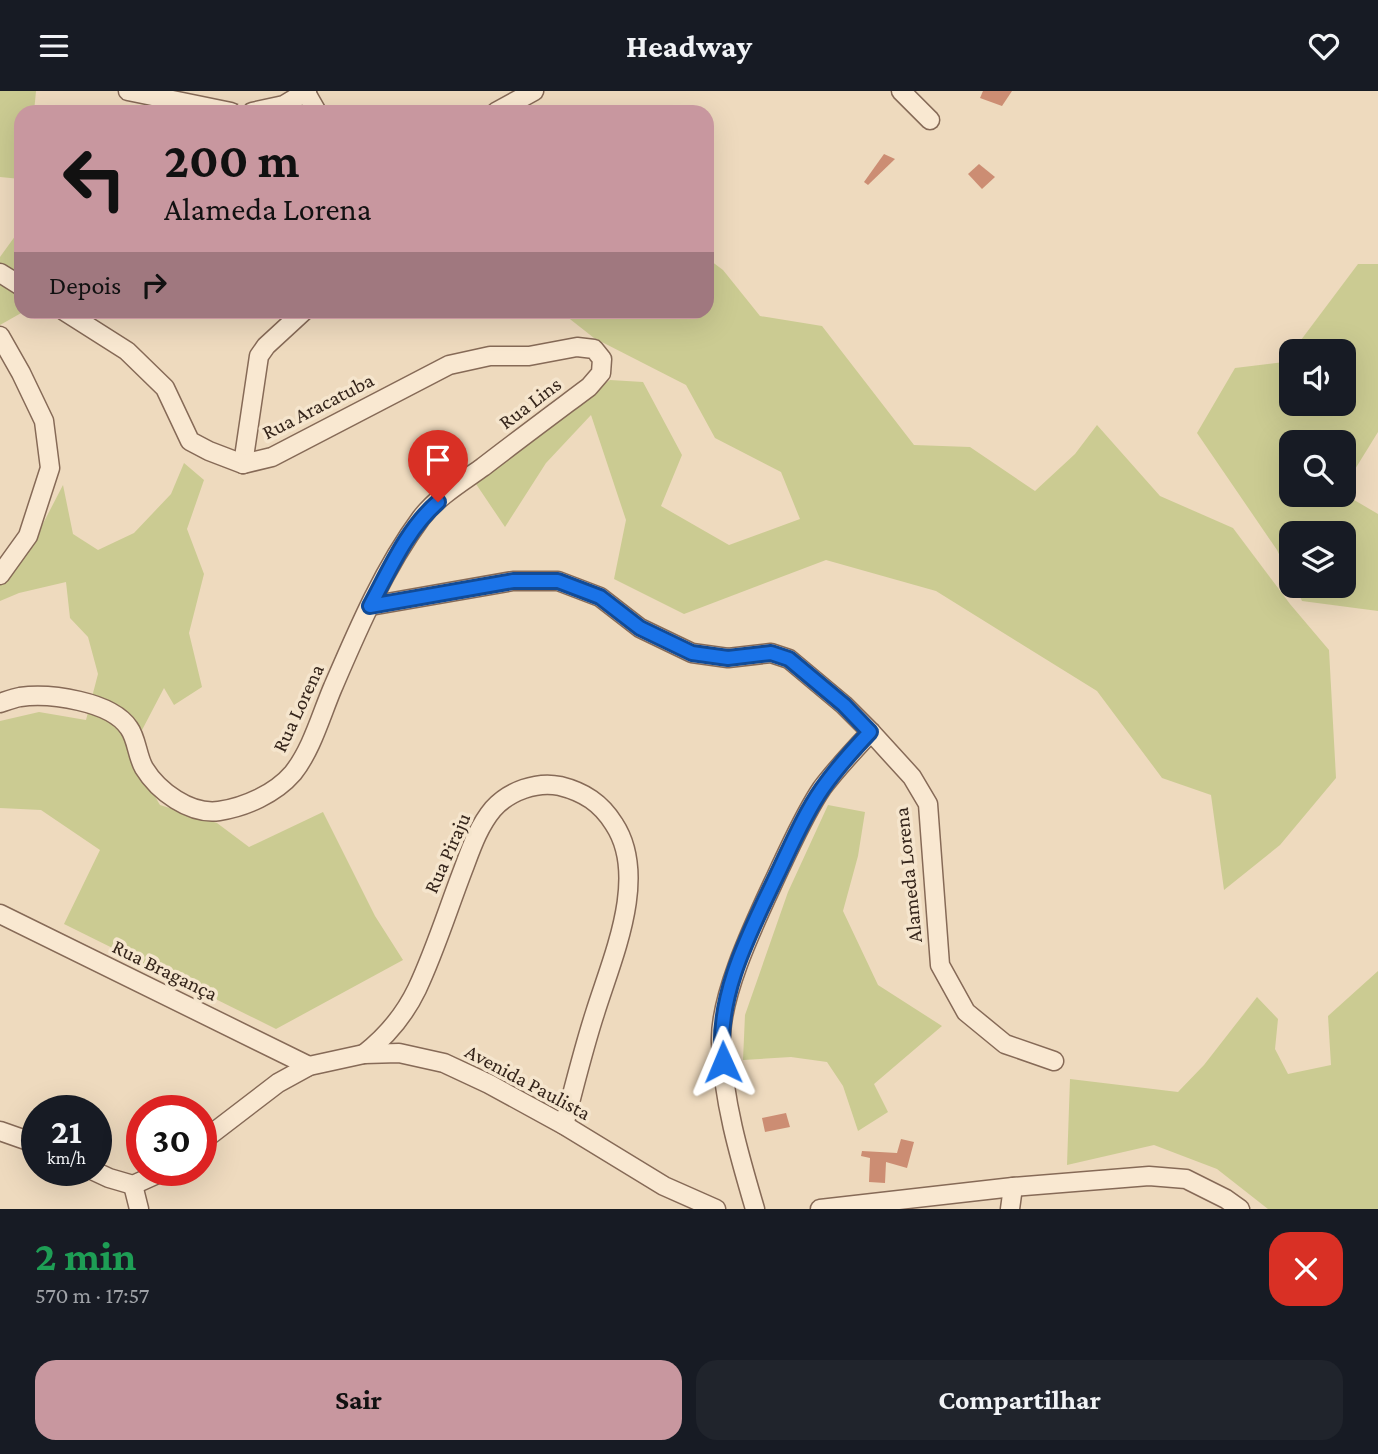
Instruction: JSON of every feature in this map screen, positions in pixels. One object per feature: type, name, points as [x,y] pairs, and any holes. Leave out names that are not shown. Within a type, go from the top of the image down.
[{"type":"street","points":[[128,91],[197,105]]},
{"type":"street","points":[[284,105],[306,91]]},
{"type":"street","points":[[509,105],[534,91]]},
{"type":"street","points":[[901,91],[930,120]]},
{"type":"street","points":[[77,319],[127,351],[165,387],[190,441],[243,464],[259,356],[283,319]]},
{"type":"street","points":[[0,336],[44,421],[50,468],[29,535],[0,575]]},
{"type":"street","name":"Rua Aracatuba","points":[[243,464],[272,457],[449,365],[490,356],[529,356],[577,347],[594,349],[603,359]]},
{"type":"street","name":"Rua Lins","points":[[370,606],[396,557],[423,516],[454,488],[589,387],[601,373],[603,359]]},
{"type":"street","name":"Alameda Lorena","points":[[370,606],[513,581],[558,581],[600,597],[640,628],[692,653],[728,658],[771,653],[789,659],[844,705],[870,732],[912,777],[928,804],[940,965],[966,1013],[1005,1044],[1054,1061]]},
{"type":"street","name":"Rua Lorena","points":[[1,702],[20,697],[53,698],[81,701],[110,712],[129,728],[144,768],[167,794],[189,806],[215,811],[247,804],[276,788],[292,774],[304,754],[370,606]]},
{"type":"street","points":[[755,1209],[728,1106],[720,1041],[729,990],[759,913],[797,832],[821,790],[870,732]]},
{"type":"street","name":"Rua Piraju","points":[[364,1053],[384,1038],[404,1014],[418,987],[477,834],[494,807],[520,789],[549,784],[578,790],[604,808],[622,835],[628,864],[628,892],[623,920],[564,1125]]},
{"type":"street","name":"Rua Bragança","points":[[0,914],[309,1066]]},
{"type":"street","name":"Avenida Paulista","points":[[217,1130],[278,1083],[309,1066],[364,1053],[399,1053],[444,1063],[489,1084],[564,1125],[664,1186],[716,1209]]},
{"type":"street","points":[[0,1131],[21,1138]]},
{"type":"street","points":[[820,1209],[1013,1187],[1149,1176],[1186,1179],[1240,1209]]},
{"type":"street","points":[[133,1186],[139,1209]]},
{"type":"street","points":[[1010,1209],[1013,1187]]},
{"type":"green space","points":[[0,91],[36,91],[35,105],[14,105],[14,178],[0,177]]},
{"type":"green space","points":[[14,238],[14,317],[0,325],[0,257]]},
{"type":"green space","points":[[714,263],[723,270],[760,316],[822,326],[914,445],[970,447],[1035,491],[1075,454],[1097,425],[1160,496],[1233,528],[1279,589],[1279,598],[1286,598],[1329,650],[1336,778],[1280,845],[1224,890],[1211,795],[1162,778],[1097,691],[936,591],[826,560],[684,614],[614,579],[626,520],[591,415],[546,463],[505,527],[474,481],[610,380],[643,382],[682,455],[661,506],[729,545],[800,519],[781,472],[715,438],[686,385],[594,338],[570,319],[714,319]]},
{"type":"green space","points":[[1358,264],[1378,264],[1378,432],[1356,468],[1356,430],[1279,430],[1279,507],[1356,507],[1356,501],[1378,514],[1378,611],[1302,601],[1301,598],[1356,598],[1356,521],[1279,521],[1279,554],[1197,433],[1235,368],[1279,363],[1279,416],[1356,416],[1356,339],[1301,339]]},
{"type":"green space","points":[[184,463],[204,480],[187,529],[204,574],[189,633],[202,687],[174,705],[164,688],[130,753],[160,805],[217,823],[249,847],[323,812],[375,916],[403,960],[276,1029],[64,924],[100,850],[41,810],[0,808],[0,721],[39,712],[86,720],[98,674],[88,637],[70,618],[66,582],[19,593],[0,601],[0,564],[35,539],[63,485],[73,534],[98,550],[134,533],[171,494]]},
{"type":"green space","points":[[828,805],[865,812],[858,856],[843,911],[878,985],[942,1026],[874,1084],[888,1112],[858,1131],[843,1086],[827,1062],[791,1057],[743,1060],[745,1015],[788,892]]},
{"type":"green space","points":[[1378,971],[1378,1209],[1268,1209],[1217,1169],[1154,1145],[1067,1165],[1070,1079],[1178,1092],[1204,1065],[1257,997],[1278,1019],[1275,1049],[1288,1074],[1331,1065],[1328,1016]]},
{"type":"building","points":[[983,91],[1012,91],[1002,106],[980,98]]},
{"type":"building","points":[[884,154],[895,159],[868,185],[864,182]]},
{"type":"building","points":[[979,164],[995,177],[982,189],[968,174]]},
{"type":"building","points":[[786,1113],[790,1127],[765,1132],[762,1118]]},
{"type":"building","points":[[901,1139],[914,1142],[907,1168],[886,1162],[885,1183],[869,1182],[870,1158],[861,1156],[862,1151],[897,1153]]},
{"type":"route","points":[[438,502],[423,516],[396,557],[370,606],[513,581],[558,581],[600,597],[640,628],[692,653],[728,658],[771,653],[789,659],[844,705],[870,732],[821,790],[797,832],[759,913],[729,990],[720,1041],[723,1062]]}]
